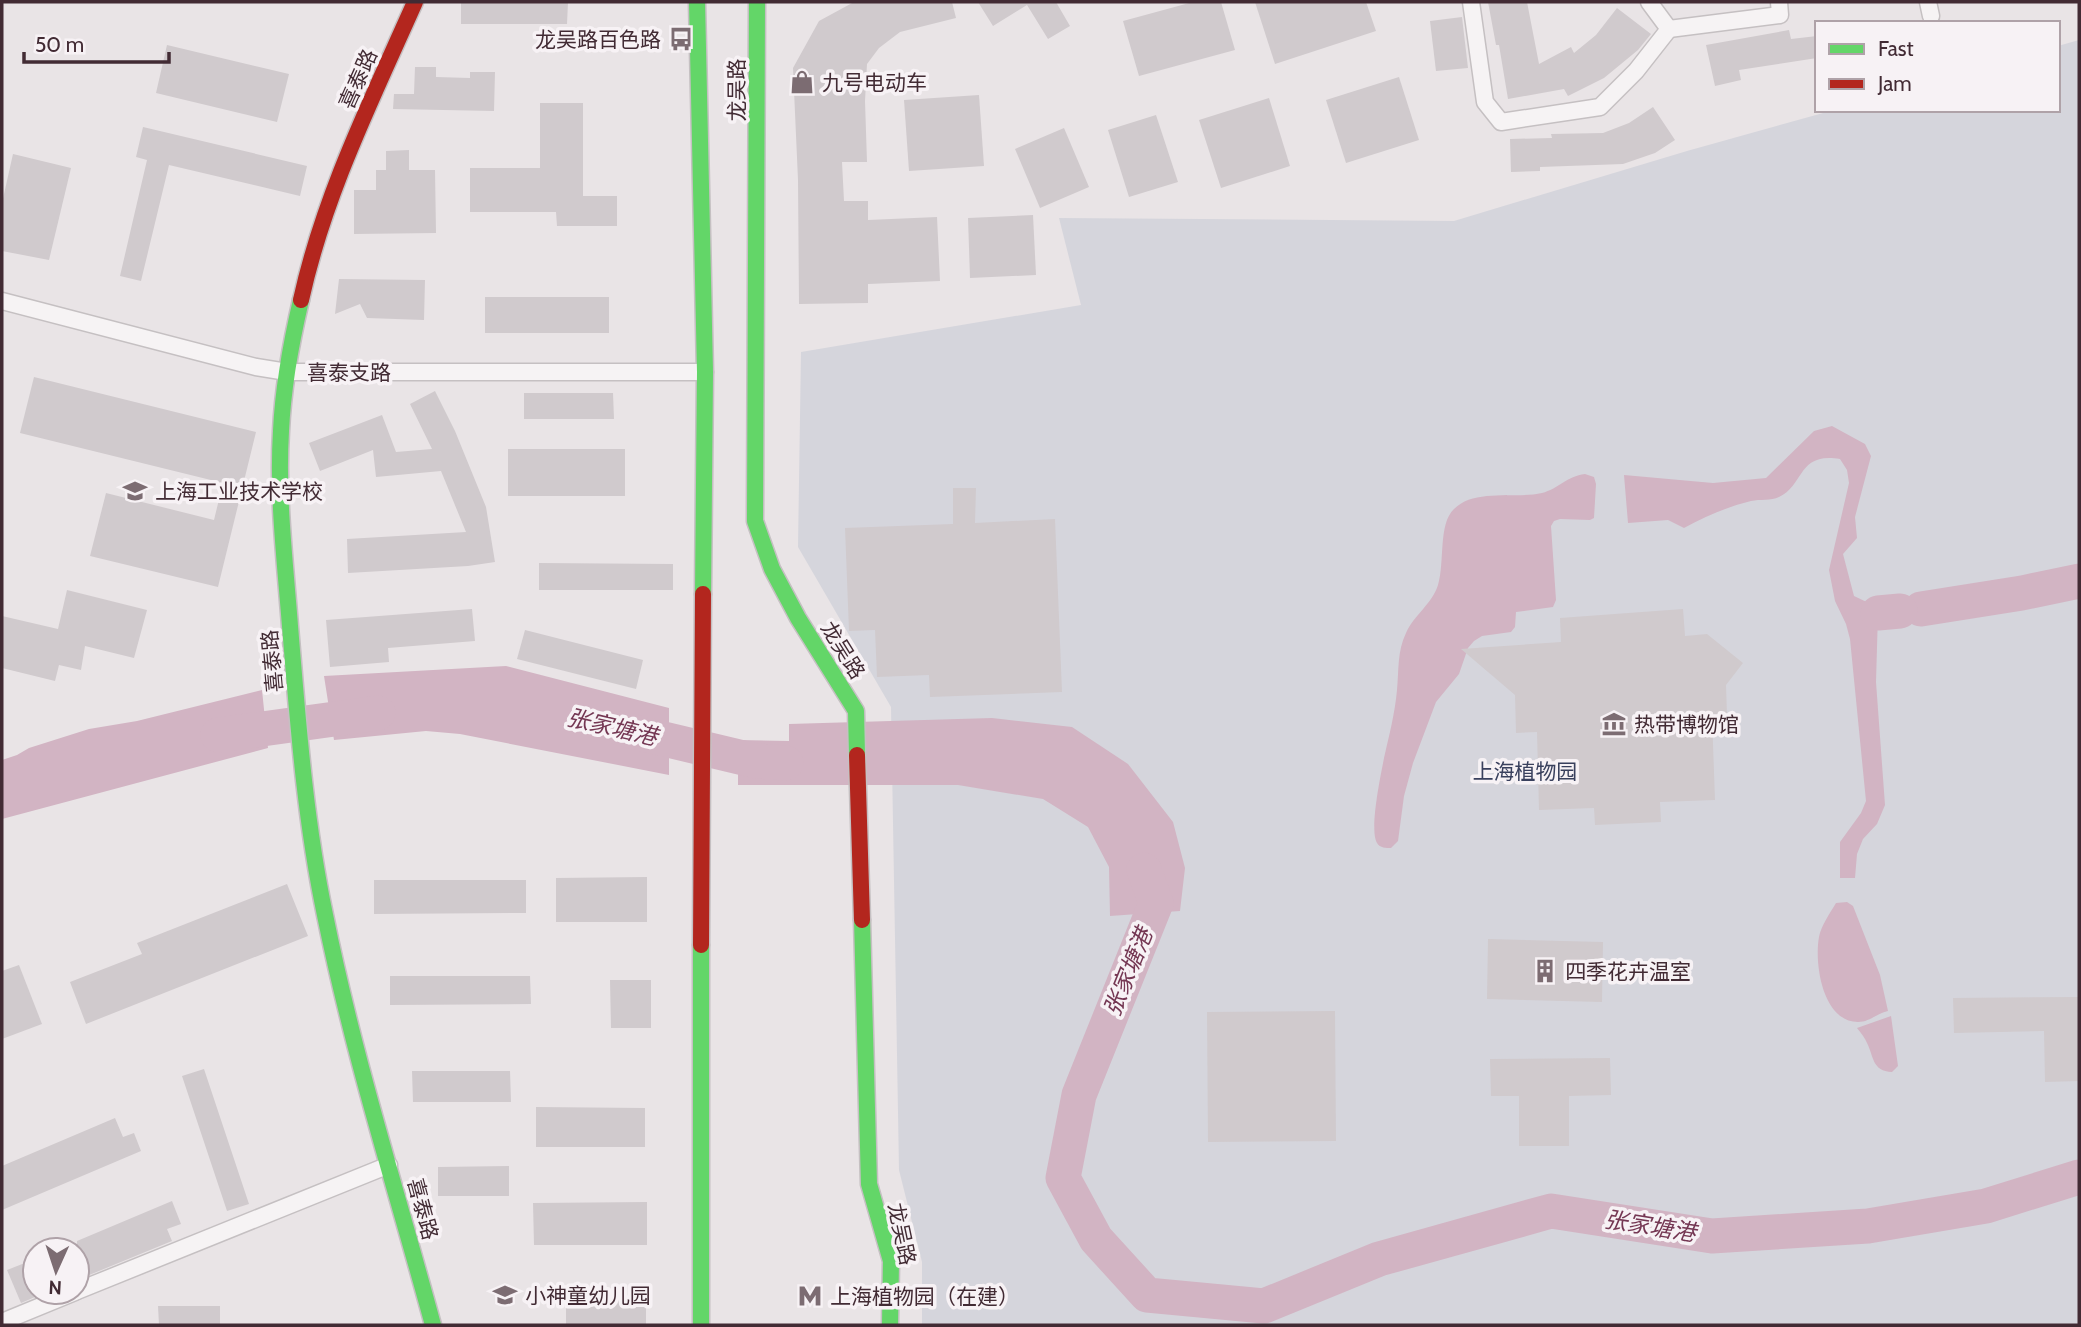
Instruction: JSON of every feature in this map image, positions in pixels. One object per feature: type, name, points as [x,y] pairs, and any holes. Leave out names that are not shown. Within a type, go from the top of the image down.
[{"type":"main road","name":"喜泰路","points":[[415,2],[346,158],[323,219],[305,281],[282,411],[280,484],[301,751],[309,820],[333,954],[433,1325]]},
{"type":"main road","name":"龙吴路","points":[[697,2],[705,372],[700,1052],[701,1325]]},
{"type":"main road","name":"龙吴路","points":[[757,2],[755,521],[772,569],[798,618],[856,711],[869,1184],[891,1261],[891,1325]]},
{"type":"street","points":[[1471,2],[1485,102],[1501,122],[1600,107],[1636,71],[1669,29],[1780,15],[1779,2]]},
{"type":"street","points":[[1649,2],[1669,29]]},
{"type":"street","name":"喜泰支路","points":[[2,301],[256,367],[287,372],[705,372]]},
{"type":"street","points":[[91,1286],[389,1165]]},
{"type":"street","points":[[2,1322],[41,1306]]},
{"type":"green space","name":"上海植物园","points":[[2079,40],[2079,1325],[922,1325],[922,1262],[899,1170],[891,707],[798,547],[801,352],[1081,305],[1059,218],[1454,221],[1827,112],[2060,112],[2060,45]]},
{"type":"water","points":[[1832,426],[1865,444],[1871,456],[1855,517],[1857,538],[1843,554],[1854,596],[1873,605],[1878,613],[1876,682],[1885,805],[1877,824],[1863,839],[1857,854],[1855,878],[1840,878],[1840,842],[1861,813],[1866,801],[1850,639],[1835,601],[1829,570],[1849,483],[1847,470],[1840,459],[1816,460],[1803,471],[1787,492],[1779,497],[1734,506],[1684,528],[1668,520],[1628,523],[1624,475],[1713,483],[1766,478],[1814,431]]},
{"type":"water","points":[[1585,474],[1594,477],[1596,484],[1594,518],[1560,519],[1554,521],[1551,526],[1556,600],[1553,607],[1516,612],[1515,627],[1511,632],[1482,636],[1468,648],[1459,674],[1436,702],[1413,763],[1404,796],[1398,841],[1391,848],[1380,846],[1375,836],[1375,815],[1395,707],[1401,647],[1409,627],[1432,598],[1438,585],[1444,534],[1449,516],[1462,503],[1473,498],[1542,493],[1573,477]]},
{"type":"water","points":[[506,666],[669,708],[669,775],[460,734],[426,731],[334,740],[324,676]]},
{"type":"water","points":[[262,690],[268,748],[2,819],[2,760],[29,748],[89,729],[137,721]]},
{"type":"water","points":[[992,718],[1072,727],[1128,764],[1173,822],[1185,868],[1180,911],[1110,916],[1109,867],[1088,827],[1043,799],[958,785],[738,785],[738,740],[789,741],[789,724]]},
{"type":"water","points":[[1847,902],[1853,906],[1880,975],[1888,1011],[1862,1022],[1846,1019],[1836,1013],[1824,990],[1818,962],[1819,937],[1824,924],[1836,903]]},
{"type":"water","points":[[1891,1016],[1898,1066],[1892,1072],[1877,1066],[1857,1028]]},
{"type":"building","points":[[461,2],[568,2],[567,24],[461,24]]},
{"type":"building","points":[[854,2],[952,2],[956,18],[900,32],[879,48],[867,64],[867,162],[842,162],[844,201],[868,201],[868,220],[937,217],[940,281],[868,284],[868,303],[799,304],[798,180],[793,68],[819,21]]},
{"type":"building","points":[[978,2],[1056,2],[1070,26],[1048,39],[1027,5],[993,26]]},
{"type":"building","points":[[1193,2],[1221,2],[1235,50],[1139,76],[1123,21]]},
{"type":"building","points":[[1255,2],[1366,2],[1376,31],[1275,64]]},
{"type":"building","points":[[1488,2],[1527,2],[1539,64],[1571,47],[1574,53],[1596,35],[1617,8],[1651,34],[1638,50],[1604,78],[1568,96],[1564,89],[1508,99]]},
{"type":"building","points":[[1462,17],[1468,68],[1436,71],[1430,21]]},
{"type":"building","points":[[1789,30],[1791,39],[1815,36],[1815,58],[1739,70],[1741,80],[1715,86],[1706,45]]},
{"type":"building","points":[[167,45],[289,74],[277,122],[156,93]]},
{"type":"building","points":[[415,67],[436,67],[436,77],[470,78],[470,72],[495,72],[494,111],[393,109],[394,94],[414,94]]},
{"type":"building","points":[[1399,77],[1419,140],[1346,163],[1326,100]]},
{"type":"building","points":[[979,95],[984,166],[909,171],[904,100]]},
{"type":"building","points":[[1269,98],[1290,166],[1221,188],[1199,120]]},
{"type":"building","points":[[540,103],[583,103],[583,196],[617,196],[617,226],[557,226],[556,212],[470,212],[470,168],[540,168]]},
{"type":"building","points":[[1653,107],[1675,140],[1655,153],[1623,164],[1540,167],[1540,171],[1511,172],[1510,139],[1552,138],[1551,134],[1603,133],[1629,123]]},
{"type":"building","points":[[1156,115],[1178,182],[1129,197],[1108,130]]},
{"type":"building","points":[[143,127],[307,166],[300,196],[169,165],[141,281],[120,276],[147,160],[136,157]]},
{"type":"building","points":[[1064,128],[1089,187],[1040,208],[1015,149]]},
{"type":"building","points":[[409,150],[409,170],[435,170],[436,233],[354,234],[354,190],[376,190],[376,170],[386,170],[386,151]]},
{"type":"building","points":[[13,154],[71,168],[49,260],[2,251],[2,203]]},
{"type":"building","points":[[1033,215],[1036,275],[970,278],[968,218]]},
{"type":"building","points":[[339,279],[425,280],[424,320],[367,318],[360,304],[335,314]]},
{"type":"building","points":[[485,297],[609,297],[609,333],[485,333]]},
{"type":"building","points":[[34,377],[256,432],[218,587],[90,556],[106,493],[214,520],[223,483],[20,433]]},
{"type":"building","points":[[435,391],[455,431],[486,507],[495,562],[348,573],[347,539],[466,532],[441,471],[376,477],[373,450],[320,471],[309,443],[382,415],[396,452],[432,449],[410,404]]},
{"type":"building","points":[[524,393],[613,393],[614,419],[524,419]]},
{"type":"building","points":[[508,449],[625,449],[625,496],[508,496]]},
{"type":"building","points":[[953,488],[976,488],[975,523],[1055,519],[1062,692],[930,697],[929,675],[877,677],[875,630],[849,631],[845,528],[953,524]]},
{"type":"building","points":[[539,563],[673,564],[673,590],[539,590]]},
{"type":"building","points":[[67,590],[147,610],[134,658],[85,646],[81,670],[59,665],[55,681],[2,668],[2,616],[58,629]]},
{"type":"building","points":[[472,609],[475,641],[388,648],[389,662],[330,667],[326,620]]},
{"type":"building","name":"热带博物馆","points":[[1683,609],[1685,636],[1707,634],[1743,663],[1726,685],[1727,715],[1712,716],[1715,800],[1660,802],[1661,822],[1595,825],[1594,808],[1539,810],[1537,732],[1516,733],[1515,695],[1461,649],[1561,642],[1560,618]]},
{"type":"building","points":[[525,630],[643,660],[636,689],[517,659]]},
{"type":"building","points":[[647,877],[647,922],[556,922],[556,878]]},
{"type":"building","points":[[374,880],[526,880],[526,913],[374,914]]},
{"type":"building","points":[[287,884],[308,936],[86,1024],[70,982],[142,954],[137,943]]},
{"type":"building","name":"四季花卉温室","points":[[1488,939],[1603,942],[1602,1002],[1487,999]]},
{"type":"building","points":[[19,965],[42,1024],[2,1039],[2,971]]},
{"type":"building","points":[[390,976],[530,976],[531,1004],[390,1005]]},
{"type":"building","points":[[610,980],[651,980],[651,1028],[611,1028]]},
{"type":"building","points":[[2079,997],[2079,1081],[2045,1082],[2044,1031],[1954,1033],[1953,998]]},
{"type":"building","points":[[1335,1011],[1336,1141],[1208,1142],[1207,1012]]},
{"type":"building","points":[[1610,1058],[1611,1095],[1569,1096],[1569,1146],[1519,1146],[1519,1096],[1491,1096],[1490,1059]]},
{"type":"building","points":[[204,1069],[249,1204],[227,1211],[182,1076]]},
{"type":"building","points":[[412,1071],[510,1071],[511,1102],[413,1102]]},
{"type":"building","points":[[536,1107],[645,1108],[645,1147],[536,1147]]},
{"type":"building","points":[[115,1118],[123,1137],[134,1133],[141,1151],[2,1210],[2,1166]]},
{"type":"building","points":[[509,1166],[509,1196],[438,1196],[438,1167]]},
{"type":"building","points":[[172,1201],[181,1224],[167,1229],[172,1241],[91,1274],[91,1236],[89,1236]]},
{"type":"building","points":[[647,1202],[647,1245],[534,1245],[533,1203]]},
{"type":"building","points":[[21,1264],[21,1303],[7,1270]]},
{"type":"building","points":[[566,1297],[646,1297],[646,1325],[566,1325]]},
{"type":"building","points":[[158,1306],[220,1306],[220,1325],[159,1325]]},
{"type":"waterway","points":[[1921,609],[2079,581]]},
{"type":"waterway","points":[[1878,613],[1900,611]]},
{"type":"waterway","name":"张家塘港","points":[[218,735],[378,713]]},
{"type":"waterway","name":"张家塘港","points":[[622,729],[756,761],[786,763]]},
{"type":"waterway","name":"张家塘港","points":[[1144,870],[1156,903],[1079,1095],[1063,1178],[1096,1239],[1147,1295],[1264,1306],[1379,1259],[1551,1211],[1712,1236],[1868,1226],[1986,1206],[2079,1177]]},
{"type":"traffic: fast","points":[[697,2],[705,372],[703,594]]},
{"type":"traffic: fast","points":[[757,2],[755,521],[772,569],[798,618],[856,711],[857,755]]},
{"type":"traffic: fast","points":[[301,300],[284,398],[280,480],[307,807],[318,879],[348,1019],[433,1325]]},
{"type":"traffic: fast","points":[[862,920],[869,1184],[891,1261],[890,1325]]},
{"type":"traffic: fast","points":[[701,945],[701,1325]]},
{"type":"traffic: jam","points":[[301,300],[322,223],[336,185],[415,2]]},
{"type":"traffic: jam","points":[[701,945],[703,594]]},
{"type":"traffic: jam","points":[[857,755],[862,920]]},
{"type":"place","name":"龙吴路百色路","points":[[681,39]]},
{"type":"place","name":"九号电动车","points":[[802,82]]},
{"type":"place","name":"上海工业技术学校","points":[[135,491]]},
{"type":"place","name":"热带博物馆","points":[[1614,724]]},
{"type":"place","name":"四季花卉温室","points":[[1545,971]]},
{"type":"place","name":"小神童幼儿园","points":[[505,1295]]},
{"type":"place","name":"上海植物园（在建）","points":[[810,1296]]}]
